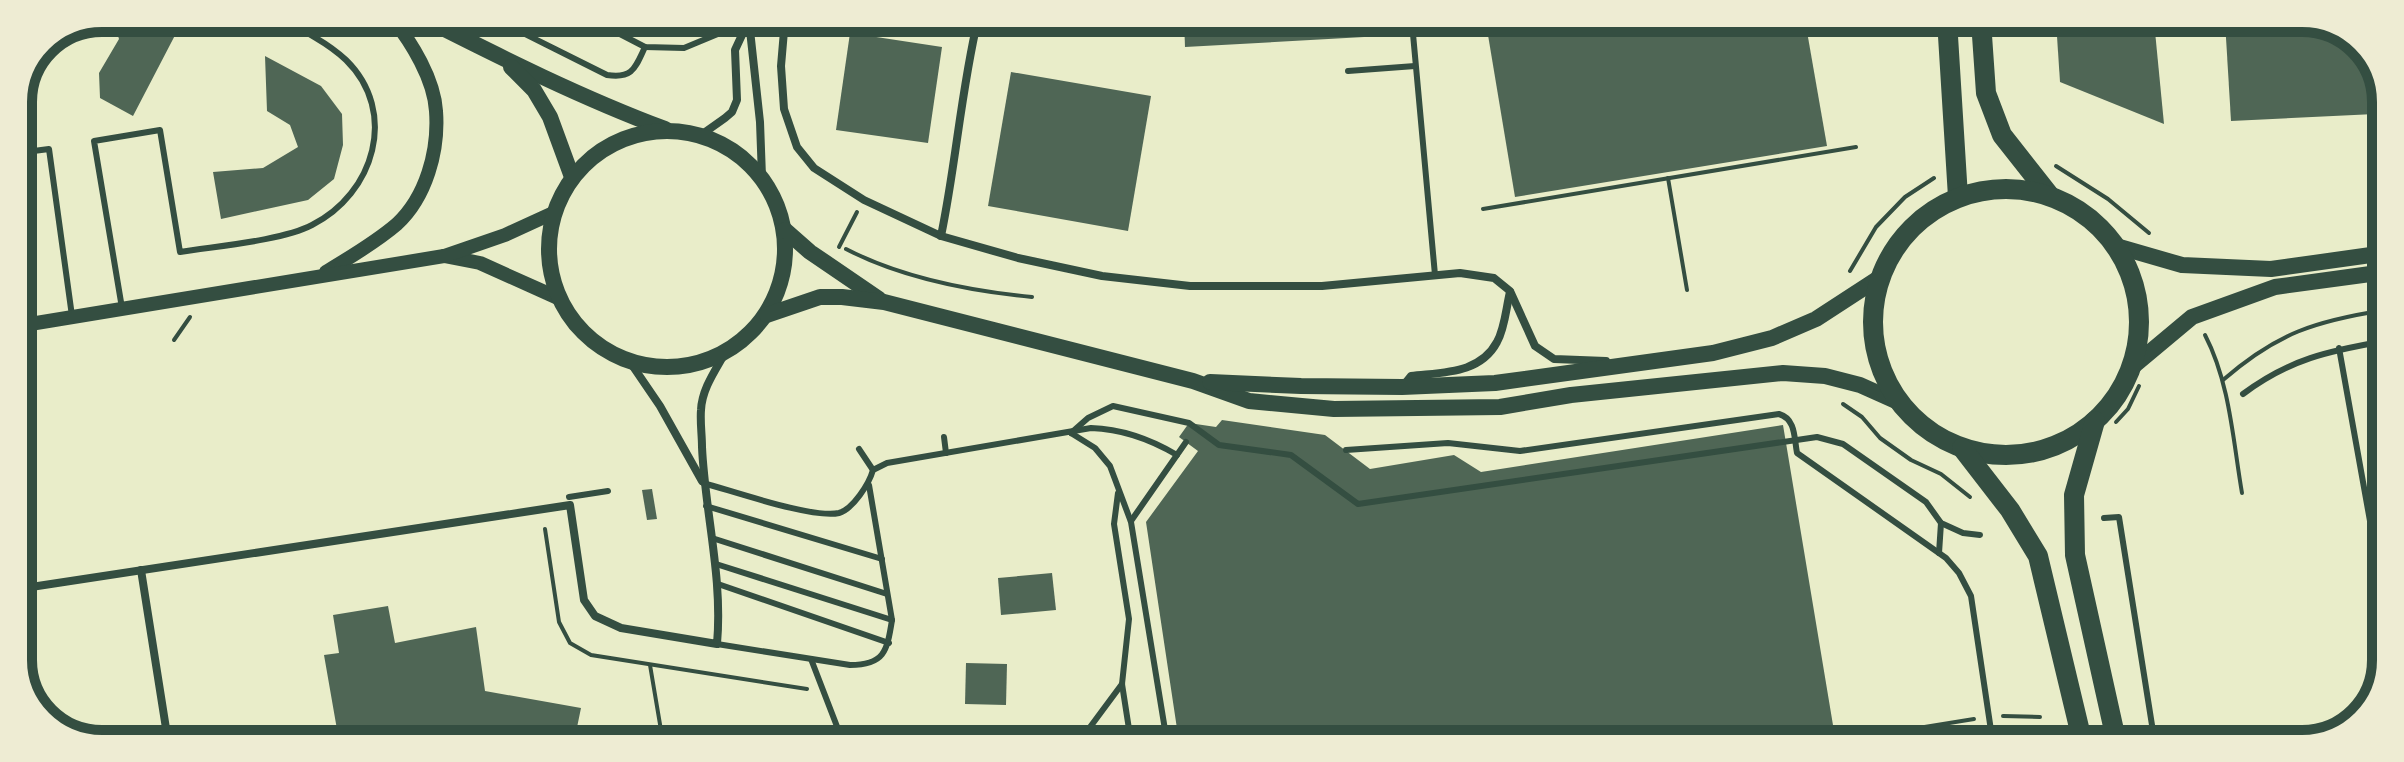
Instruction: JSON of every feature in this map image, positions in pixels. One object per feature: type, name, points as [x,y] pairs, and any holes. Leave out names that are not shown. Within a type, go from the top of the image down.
[{"type":"main road","points":[[450,32],[614,110],[669,130],[701,135],[724,145],[745,159],[762,177],[776,202],[785,230],[786,259],[780,288],[767,315],[748,337],[725,353],[694,365],[662,368],[630,362],[600,348],[576,326],[558,298],[550,270],[548,241],[553,213],[572,177],[599,151],[632,136],[669,130]]},
{"type":"main road","points":[[1948,32],[1958,197]]},
{"type":"main road","points":[[1982,32],[1986,93],[2002,135],[2050,196]]},
{"type":"main road","points":[[501,58],[534,90],[550,117],[572,177]]},
{"type":"main road","points":[[2104,424],[2032,453],[1997,455],[1962,448],[1927,430],[1898,402],[1882,374],[1873,343],[1872,310],[1879,278],[1891,252],[1909,229],[1932,210],[1958,197],[1989,190],[2020,189],[2050,196],[2075,208],[2098,225],[2116,246],[2131,274],[2138,305],[2137,373]]},
{"type":"main road","points":[[785,230],[810,252],[884,302]]},
{"type":"main road","points":[[2116,246],[2182,265],[2271,269],[2372,255]]},
{"type":"main road","points":[[2114,730],[2075,555],[2074,495],[2117,397],[2192,317],[2275,287],[2372,274]]},
{"type":"main road","points":[[1193,381],[1402,387],[1495,383],[1651,363],[1713,353],[1772,338],[1816,319],[1879,278]]},
{"type":"main road","points":[[767,315],[820,297],[884,302],[1193,381],[1249,401],[1334,409],[1500,407],[1571,395],[1783,373],[1825,376],[1860,385],[1898,402]]},
{"type":"main road","points":[[1962,448],[2010,510],[2038,556],[2080,730]]},
{"type":"street","points":[[318,277],[370,245],[399,222],[421,194],[433,154],[436,111],[425,73],[403,32]]},
{"type":"street","points":[[701,135],[732,112],[737,100],[735,50],[743,32]]},
{"type":"street","points":[[750,32],[762,177]]},
{"type":"street","points":[[784,32],[781,66],[784,109],[797,147],[814,168],[864,200],[941,236],[1018,258],[1102,276],[1190,286],[1322,286],[1460,273],[1494,278],[1510,291],[1535,346],[1554,359],[1651,363]]},
{"type":"street","points":[[941,236],[975,32]]},
{"type":"street","points":[[32,324],[444,256],[505,235],[553,213]]},
{"type":"street","points":[[444,256],[480,263],[558,298]]},
{"type":"street","points":[[1402,387],[1411,376],[1473,367],[1488,355],[1498,341],[1510,291]]},
{"type":"street","points":[[32,587],[569,501],[584,600],[595,616],[621,628],[717,644],[720,612],[718,584],[703,483],[700,408],[707,383],[725,353]]},
{"type":"street","points":[[630,362],[660,406],[703,483]]},
{"type":"street","points":[[141,570],[166,730]]},
{"type":"lane","points":[[122,308],[94,141],[160,130],[180,252],[278,236],[309,227],[336,211],[354,192],[367,170],[374,143],[374,115],[366,87],[347,61],[305,32]]},
{"type":"lane","points":[[521,32],[607,75],[621,77],[634,70],[645,47]]},
{"type":"lane","points":[[616,32],[645,47],[684,48],[720,32]]},
{"type":"lane","points":[[1413,32],[1435,275]]},
{"type":"lane","points":[[1348,71],[1415,66]]},
{"type":"lane","points":[[32,151],[49,149],[72,317]]},
{"type":"lane","points":[[1421,223],[1430,224]]},
{"type":"lane","points":[[2243,394],[2266,377],[2297,362],[2339,348],[2372,343]]},
{"type":"lane","points":[[2339,348],[2372,518]]},
{"type":"lane","points":[[1071,433],[1088,418],[1113,406],[1189,423],[1219,445],[1291,455],[1358,504],[1817,437],[1843,444],[1926,502],[1941,523],[1963,533],[1980,535]]},
{"type":"lane","points":[[1346,450],[1448,443],[1520,451],[1779,414],[1787,416],[1792,422],[1797,453],[1939,553],[1959,573],[1971,596],[1991,730]]},
{"type":"lane","points":[[717,644],[850,665],[868,665],[882,657],[889,643],[892,620],[869,485],[873,470],[887,463],[1091,428],[1110,428],[1154,441],[1177,455]]},
{"type":"lane","points":[[1071,433],[1095,448],[1110,466],[1131,522],[1165,730]]},
{"type":"lane","points":[[944,437],[946,453]]},
{"type":"lane","points":[[1131,522],[1186,442]]},
{"type":"lane","points":[[859,449],[873,470]]},
{"type":"lane","points":[[703,483],[821,515],[843,513],[869,485]]},
{"type":"lane","points":[[1118,489],[1114,524],[1129,619],[1122,684],[1129,730]]},
{"type":"lane","points":[[569,501],[608,491]]},
{"type":"lane","points":[[706,506],[882,559]]},
{"type":"lane","points":[[2104,518],[2119,517],[2153,730]]},
{"type":"lane","points":[[1939,553],[1941,523]]},
{"type":"lane","points":[[712,538],[887,594]]},
{"type":"lane","points":[[716,564],[892,620]]},
{"type":"lane","points":[[718,584],[889,643]]},
{"type":"lane","points":[[811,659],[838,730]]},
{"type":"lane","points":[[1088,730],[1122,684]]},
{"type":"path","points":[[1483,209],[1856,147]]},
{"type":"path","points":[[2053,164],[2108,199],[2154,235]]},
{"type":"path","points":[[1668,178],[1687,290]]},
{"type":"path","points":[[1843,278],[1853,267],[1876,227],[1905,197],[1935,178]]},
{"type":"path","points":[[839,246],[902,271],[967,288],[1032,297]]},
{"type":"path","points":[[2223,380],[2277,341],[2337,317],[2372,312]]},
{"type":"path","points":[[174,340],[190,317]]},
{"type":"path","points":[[2202,329],[2215,354],[2223,380],[2242,493]]},
{"type":"path","points":[[2104,424],[2128,409],[2137,373]]},
{"type":"path","points":[[1832,400],[1862,417],[1880,438],[1911,460],[1941,474],[1972,498]]},
{"type":"path","points":[[650,665],[661,730]]},
{"type":"path","points":[[1904,730],[1989,716],[2040,717]]},
{"type":"building","points":[[117,32],[177,32],[133,116],[100,98],[99,73],[119,39]]},
{"type":"building","points":[[1184,32],[1400,32],[1400,35],[1185,47]]},
{"type":"building","points":[[1488,32],[1807,32],[1827,146],[1515,197]]},
{"type":"building","points":[[2057,32],[2155,32],[2164,124],[2060,82]]},
{"type":"building","points":[[2226,32],[2320,34],[2348,49],[2358,59],[2368,79],[2372,114],[2231,121]]},
{"type":"building","points":[[850,33],[942,47],[928,143],[836,130]]},
{"type":"building","points":[[265,56],[321,86],[342,114],[343,145],[334,179],[308,200],[221,219],[213,172],[263,168],[298,147],[290,125],[267,111]]},
{"type":"building","points":[[1011,72],[1151,96],[1128,231],[988,206]]},
{"type":"building","points":[[1222,420],[1325,435],[1370,469],[1454,455],[1481,472],[1783,425],[1834,730],[1177,730],[1146,522],[1198,451],[1179,437],[1189,423],[1216,427]]},
{"type":"building","points":[[652,489],[657,519],[647,520],[642,490]]},
{"type":"building","points":[[1052,573],[1056,610],[1001,615],[998,578]]},
{"type":"building","points":[[388,606],[395,643],[476,627],[485,691],[581,708],[576,730],[337,730],[324,655],[339,653],[333,615]]},
{"type":"building","points":[[966,663],[1007,664],[1006,705],[965,704]]}]
